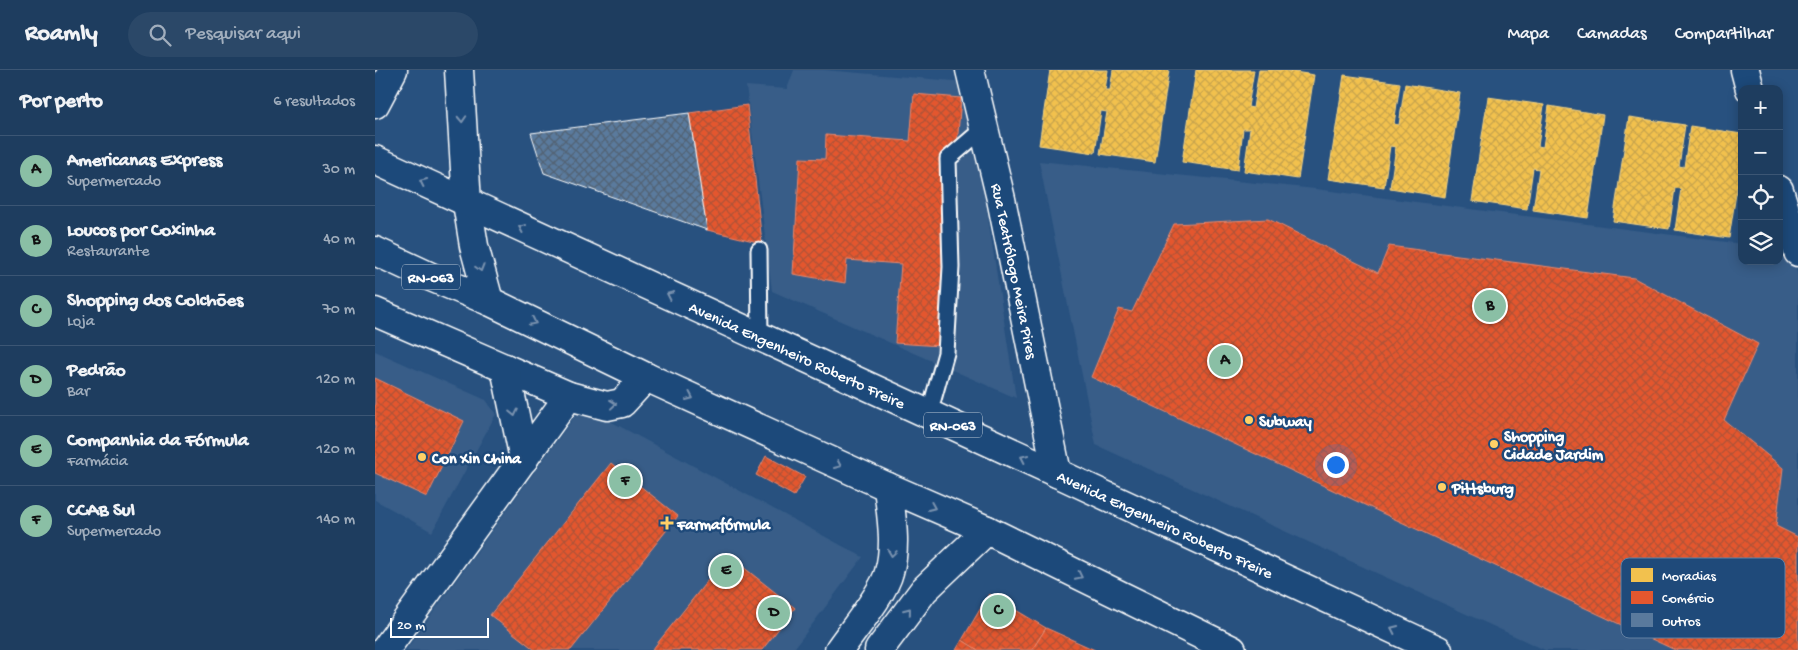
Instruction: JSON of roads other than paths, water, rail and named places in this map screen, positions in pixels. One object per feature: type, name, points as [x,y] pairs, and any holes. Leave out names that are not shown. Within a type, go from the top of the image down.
[{"type":"main road","points":[[375,104],[393,70]]},
{"type":"main road","points":[[459,70],[467,203],[474,246],[489,300]]},
{"type":"main road","name":"Rua Teatrólogo Meira Pires","points":[[970,70],[1001,199],[1057,473]]},
{"type":"main road","points":[[1745,70],[1749,85]]},
{"type":"main road","name":"Avenida Engenheiro Roberto Freire","points":[[375,160],[1438,650]]},
{"type":"main road","points":[[1783,203],[1798,252]]},
{"type":"main road","name":"RN-063","points":[[375,251],[431,277],[489,300],[645,377],[887,487],[987,530],[1232,650]]},
{"type":"main road","points":[[375,312],[569,396],[607,406],[622,403],[645,377]]},
{"type":"main road","points":[[505,368],[524,459]]},
{"type":"main road","points":[[385,650],[569,396]]},
{"type":"main road","points":[[839,650],[881,590],[889,573],[893,545],[887,487]]},
{"type":"main road","points":[[879,650],[924,590],[987,530]]},
{"type":"lane","points":[[929,414],[946,353],[951,267],[948,159],[984,128]]},
{"type":"lane","points":[[759,250],[760,337]]},
{"type":"place","name":"Loucos por Coxinha","points":[[1490,306]]},
{"type":"place","name":"Americanas Express","points":[[1225,361]]},
{"type":"place","name":"Subway","points":[[1249,420]]},
{"type":"place","name":"Shopping Cidade Jardim","points":[[1494,444]]},
{"type":"place","name":"Con Xin China","points":[[422,457]]},
{"type":"place","name":"CCAB Sul","points":[[625,481]]},
{"type":"place","name":"Pittsburg","points":[[1442,487]]},
{"type":"place","name":"Farmafórmula","points":[[667,523]]},
{"type":"place","name":"Companhia da Fórmula","points":[[726,571]]},
{"type":"place","name":"Shopping dos Colchões","points":[[998,611]]},
{"type":"place","name":"Pedrão","points":[[774,613]]}]
